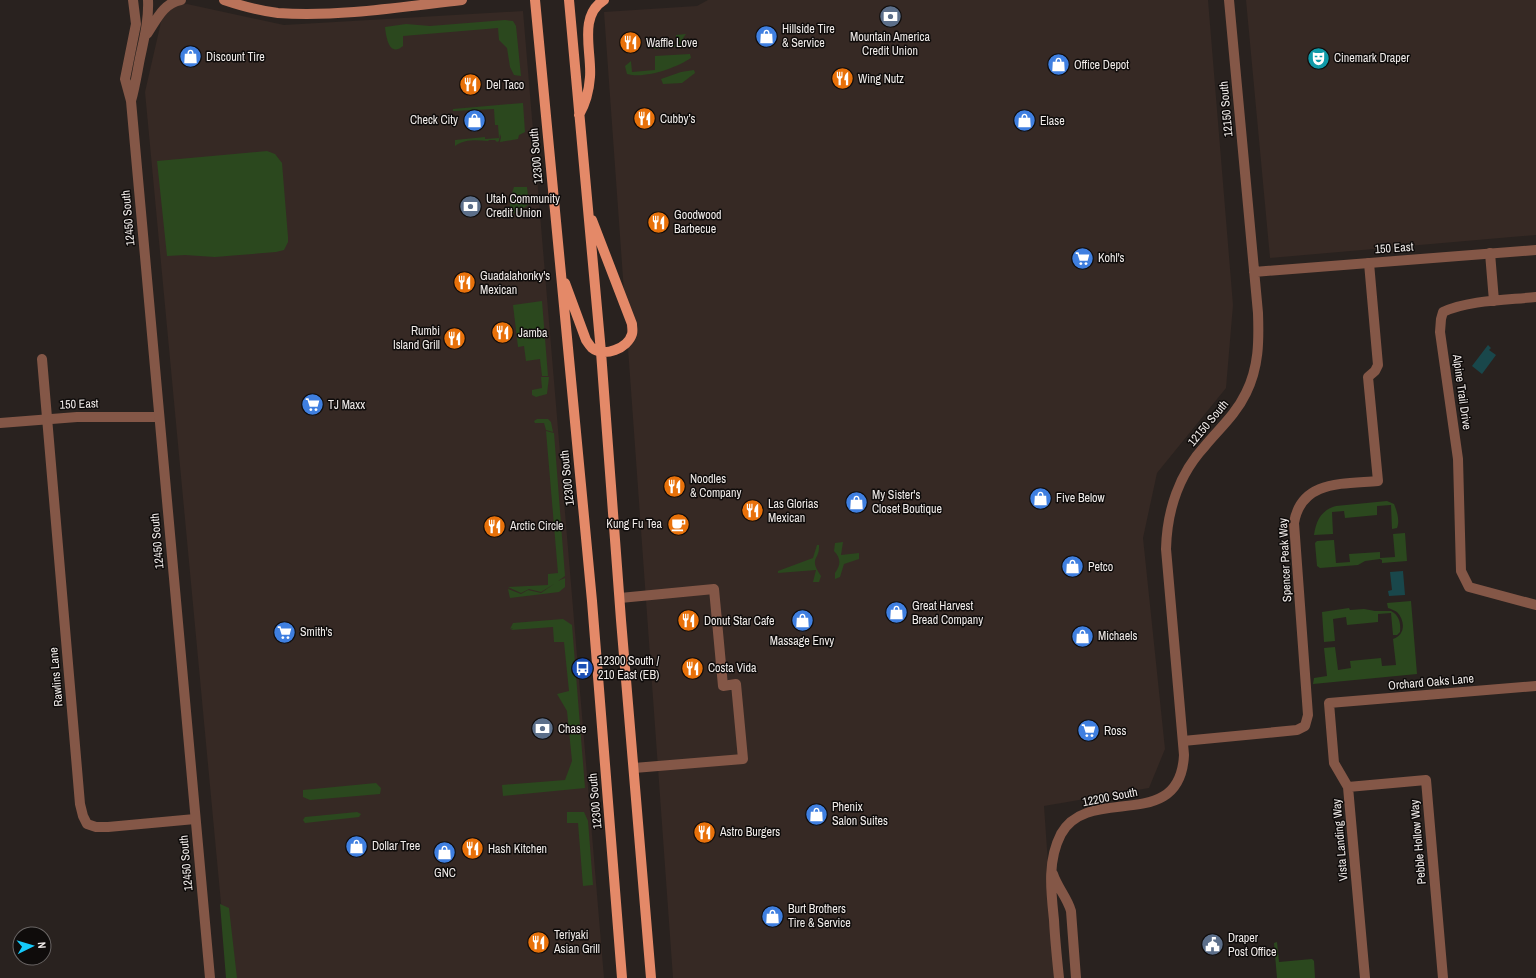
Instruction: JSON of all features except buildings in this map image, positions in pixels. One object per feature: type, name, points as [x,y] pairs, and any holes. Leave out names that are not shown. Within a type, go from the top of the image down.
[{"type":"main road","points":[[224,0],[277,13],[315,14],[376,10],[462,0]]},
{"type":"main road","name":"12300 South","points":[[535,0],[592,608],[622,978]]},
{"type":"main road","points":[[569,0],[601,352],[651,978]]},
{"type":"main road","points":[[579,115],[586,103],[590,77],[588,24],[593,11],[597,5],[604,0]]},
{"type":"main road","points":[[560,270],[586,340],[592,348],[601,352],[616,350],[629,340],[633,333],[632,324],[587,207]]},
{"type":"street","name":"12450 South","points":[[133,0],[136,24],[125,78],[131,101],[210,978]]},
{"type":"street","name":"12450 South","points":[[131,101],[145,35],[148,0]]},
{"type":"street","points":[[145,35],[160,12],[169,4],[181,0]]},
{"type":"street","name":"12150 South","points":[[1174,786],[1182,771],[1183,741],[1167,557],[1168,527],[1173,502],[1185,474],[1199,452],[1234,414],[1241,403],[1251,380],[1256,362],[1258,344],[1258,313],[1229,0]]},
{"type":"street","name":"150 East","points":[[1254,272],[1536,250]]},
{"type":"street","points":[[1490,254],[1494,301]]},
{"type":"street","name":"Spencer Peak Way","points":[[1183,741],[1297,730],[1305,726],[1307,721],[1308,716],[1294,523],[1296,512],[1300,503],[1316,490],[1334,485],[1378,481],[1368,377],[1375,371],[1378,365],[1369,263]]},
{"type":"street","name":"Alpine Trail Drive","points":[[1536,298],[1494,301],[1453,307],[1443,312],[1440,332],[1458,459],[1461,571],[1469,587],[1536,605]]},
{"type":"street","name":"Rawlins Lane","points":[[42,359],[80,804],[83,816],[87,824],[96,827],[195,819]]},
{"type":"street","name":"150 East","points":[[0,423],[106,416],[159,417]]},
{"type":"street","points":[[620,598],[714,589],[723,686],[736,684],[743,759],[634,768]]},
{"type":"street","name":"Orchard Oaks Lane","points":[[1329,703],[1536,686]]},
{"type":"street","name":"Vista Landing Way","points":[[1329,703],[1334,763],[1348,787],[1365,978]]},
{"type":"street","name":"Pebble Hollow Way","points":[[1348,787],[1426,780],[1443,978]]},
{"type":"street","name":"12200 South","points":[[1059,978],[1051,885],[1054,853],[1061,834],[1065,828],[1076,819],[1087,813],[1154,801],[1166,795],[1174,786]]},
{"type":"street","name":"12200 South","points":[[1052,864],[1055,880],[1071,911],[1076,978]]},
{"type":"shaded area","points":[[708,0],[1208,0],[1233,305],[1226,388],[1157,473],[1143,538],[1165,749],[1149,788],[1044,806],[1056,978],[673,978],[604,12],[697,6]]},
{"type":"shaded area","points":[[1246,0],[1536,0],[1536,235],[1270,258]]},
{"type":"shaded area","points":[[187,4],[284,25],[523,11],[604,978],[228,978],[145,92],[161,22],[165,14],[171,9],[178,5]]},
{"type":"green space","points":[[505,20],[513,21],[516,26],[521,76],[514,75],[510,67],[507,48],[499,40],[498,28],[403,36],[403,46],[398,49],[394,49],[391,48],[387,40],[385,27],[406,24],[430,26]]},
{"type":"green space","points":[[686,34],[683,38],[690,43],[692,41],[692,45],[654,49],[654,47],[676,45],[676,35]]},
{"type":"green space","points":[[690,54],[691,58],[685,62],[669,69],[651,74],[627,74],[625,66],[631,61],[632,72],[655,70],[655,56]]},
{"type":"green space","points":[[694,70],[695,73],[682,83],[663,84],[661,79],[681,72]]},
{"type":"green space","points":[[523,103],[525,132],[519,135],[518,139],[500,142],[500,134],[499,141],[497,142],[495,140],[471,140],[462,142],[455,146],[455,140],[485,137],[485,139],[499,138],[498,125],[495,125],[494,109],[453,111],[453,109]]},
{"type":"green space","points":[[267,151],[275,154],[282,163],[288,237],[288,242],[284,250],[215,257],[185,255],[167,256],[157,161]]},
{"type":"green space","points":[[514,187],[527,187],[529,204],[517,213],[511,213],[509,196]]},
{"type":"green space","points":[[542,301],[548,376],[542,376],[540,359],[526,361],[524,346],[518,347],[513,305]]},
{"type":"green space","points":[[541,377],[549,377],[547,394],[536,397],[532,395],[532,390],[542,388]]},
{"type":"green space","points":[[537,419],[548,419],[551,422],[553,432],[546,430],[544,423],[535,423],[534,421]]},
{"type":"green space","points":[[546,431],[554,433],[565,576],[558,581],[565,578],[565,587],[559,592],[510,598],[508,589],[521,594],[528,590],[541,593],[554,584],[541,592],[529,589],[521,593],[508,587],[548,585],[548,574],[558,573]]},
{"type":"green space","points":[[1387,501],[1394,504],[1398,519],[1397,528],[1392,529],[1391,505],[1377,506],[1377,515],[1345,518],[1344,511],[1332,512],[1333,534],[1314,535],[1316,525],[1320,517],[1331,508],[1336,506]]},
{"type":"green space","points":[[1405,533],[1407,561],[1382,563],[1382,560],[1380,559],[1365,561],[1358,565],[1320,568],[1317,566],[1315,543],[1317,541],[1334,540],[1336,563],[1350,562],[1349,554],[1380,552],[1380,558],[1395,557],[1393,534]]},
{"type":"green space","points":[[843,542],[841,555],[859,553],[859,559],[844,564],[840,577],[835,579],[839,559],[834,551],[835,543]]},
{"type":"green space","points":[[817,545],[819,545],[819,550],[815,565],[821,576],[819,582],[813,582],[816,570],[778,573],[778,571],[813,558]]},
{"type":"green space","points":[[1411,601],[1417,674],[1313,684],[1314,678],[1327,676],[1324,648],[1335,647],[1338,670],[1351,668],[1350,661],[1381,658],[1382,666],[1396,665],[1393,639],[1402,631],[1403,623],[1400,615],[1396,611],[1388,608],[1387,603]]},
{"type":"green space","points":[[1349,608],[1350,610],[1364,609],[1391,611],[1399,620],[1400,632],[1397,635],[1393,635],[1391,613],[1378,614],[1378,622],[1347,625],[1346,617],[1333,619],[1335,641],[1324,642],[1322,612]]},
{"type":"green space","points":[[563,619],[572,625],[585,788],[503,796],[502,785],[565,780],[572,761],[567,711],[557,694],[569,691],[564,642],[554,642],[553,627],[510,629],[513,623]]},
{"type":"green space","points":[[376,783],[381,788],[380,794],[310,800],[303,797],[303,790]]},
{"type":"green space","points":[[357,812],[361,814],[359,817],[305,823],[303,820],[305,817]]},
{"type":"green space","points":[[567,812],[584,812],[588,821],[593,885],[583,886],[578,823],[567,823]]},
{"type":"green space","points":[[220,904],[229,908],[237,978],[226,978]]},
{"type":"green space","points":[[1277,942],[1279,962],[1312,959],[1314,961],[1315,978],[1277,978],[1274,943]]},
{"type":"water","points":[[1488,345],[1491,348],[1489,350],[1496,355],[1482,374],[1472,366]]},
{"type":"water","points":[[1403,571],[1405,595],[1389,596],[1388,591],[1392,590],[1390,572]]},
{"type":"place","name":"Mountain America Credit Union","points":[[890,16]]},
{"type":"place","name":"Hillside Tire & Service","points":[[767,36]]},
{"type":"place","name":"Waffle Love","points":[[631,43]]},
{"type":"place","name":"Discount Tire","points":[[191,57]]},
{"type":"place","name":"Cinemark Draper","points":[[1318,58]]},
{"type":"place","name":"Office Depot","points":[[1059,65]]},
{"type":"place","name":"Wing Nutz","points":[[842,79]]},
{"type":"place","name":"Del Taco","points":[[470,85]]},
{"type":"place","name":"Cubby’s","points":[[644,119]]},
{"type":"place","name":"Check City","points":[[474,120]]},
{"type":"place","name":"Elase","points":[[1024,121]]},
{"type":"place","name":"Utah Community Credit Union","points":[[471,206]]},
{"type":"place","name":"Goodwood Barbecue","points":[[658,222]]},
{"type":"place","name":"Kohl's","points":[[1083,258]]},
{"type":"place","name":"Guadalahonky's Mexican","points":[[465,283]]},
{"type":"place","name":"Jamba","points":[[502,333]]},
{"type":"place","name":"Rumbi Island Grill","points":[[455,338]]},
{"type":"place","name":"TJ Maxx","points":[[313,405]]},
{"type":"place","name":"Noodles & Company","points":[[675,486]]},
{"type":"place","name":"Five Below","points":[[1040,498]]},
{"type":"place","name":"My Sister's Closet Boutique","points":[[856,502]]},
{"type":"place","name":"Las Glorias Mexican","points":[[752,511]]},
{"type":"place","name":"Kung Fu Tea","points":[[678,524]]},
{"type":"place","name":"Arctic Circle","points":[[495,526]]},
{"type":"place","name":"Petco","points":[[1073,567]]},
{"type":"place","name":"Great Harvest Bread Company","points":[[896,613]]},
{"type":"place","name":"Massage Envy","points":[[802,620]]},
{"type":"place","name":"Donut Star Cafe","points":[[688,621]]},
{"type":"place","name":"Smith's","points":[[285,632]]},
{"type":"place","name":"Michaels","points":[[1083,636]]},
{"type":"place","name":"12300 South / 210 East (EB)","points":[[582,668]]},
{"type":"place","name":"Costa Vida","points":[[692,668]]},
{"type":"place","name":"Chase","points":[[542,729]]},
{"type":"place","name":"Ross","points":[[1088,731]]},
{"type":"place","name":"Phenix Salon Suites","points":[[816,814]]},
{"type":"place","name":"Astro Burgers","points":[[705,832]]},
{"type":"place","name":"Dollar Tree","points":[[356,846]]},
{"type":"place","name":"Hash Kitchen","points":[[472,849]]},
{"type":"place","name":"GNC","points":[[445,852]]},
{"type":"place","name":"Burt Brothers Tire & Service","points":[[773,916]]},
{"type":"place","name":"Teriyaki Asian Grill","points":[[538,942]]},
{"type":"place","name":"Draper Post Office","points":[[1212,945]]}]
